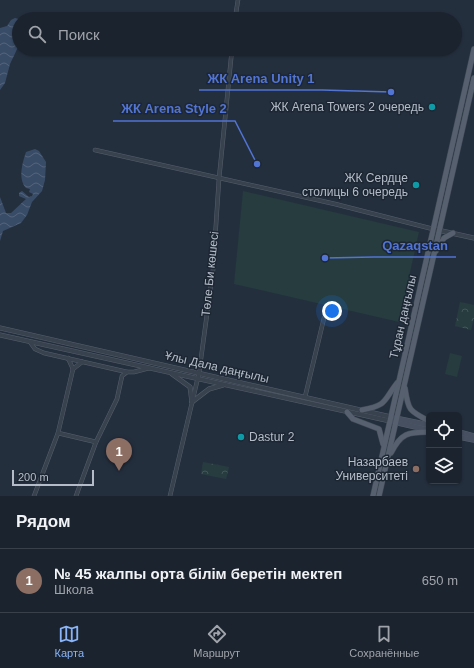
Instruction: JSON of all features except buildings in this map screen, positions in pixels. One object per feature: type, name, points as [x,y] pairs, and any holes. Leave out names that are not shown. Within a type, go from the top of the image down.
[{"type":"main road","name":"Тұран даңғылы","points":[[379,496],[387,461],[399,381],[474,49]]},
{"type":"main road","name":"Тұран даңғылы","points":[[373,496],[384,447],[404,385],[474,78]]},
{"type":"main road","points":[[434,253],[444,238],[453,233]]},
{"type":"main road","points":[[362,410],[376,408],[384,403],[399,381]]},
{"type":"main road","points":[[404,385],[408,407],[413,413],[426,420]]},
{"type":"main road","points":[[347,412],[353,418],[379,429],[384,447]]},
{"type":"main road","name":"Ұлы Дала даңғылы","points":[[393,420],[426,425]]},
{"type":"main road","name":"Ұлы Дала даңғылы","points":[[393,420],[426,430]]},
{"type":"main road","points":[[387,461],[399,439],[413,432],[426,431]]},
{"type":"main road","points":[[462,433],[474,436]]},
{"type":"main road","points":[[462,438],[474,440]]},
{"type":"street","points":[[236,12],[238,0]]},
{"type":"street","name":"Төле Би көшесі","points":[[170,496],[199,373],[213,270],[219,179],[231,56]]},
{"type":"street","points":[[95,150],[335,204],[474,238]]},
{"type":"street","points":[[305,397],[324,318]]},
{"type":"street","name":"Ұлы Дала даңғылы","points":[[0,328],[362,410],[393,420]]},
{"type":"street","points":[[8,337],[10,330]]},
{"type":"street","name":"Ұлы Дала даңғылы","points":[[0,336],[347,412],[393,420]]},
{"type":"street","points":[[30,342],[35,349],[126,372],[134,372],[149,368]]},
{"type":"street","points":[[34,496],[58,433],[73,369],[68,358]]},
{"type":"street","points":[[73,369],[82,362]]},
{"type":"street","points":[[76,496],[96,442],[117,399],[122,376],[126,372]]},
{"type":"street","points":[[172,373],[190,387],[192,402],[209,389],[224,385]]},
{"type":"street","points":[[58,433],[96,442]]},
{"type":"green space","points":[[243,191],[419,232],[399,322],[234,284]]},
{"type":"green space","points":[[460,302],[474,305],[474,318],[471,330],[455,326]]},
{"type":"green space","points":[[450,353],[462,356],[457,377],[445,374]]},
{"type":"green space","points":[[203,462],[229,467],[226,479],[201,474]]},
{"type":"water","points":[[11,20],[12,56],[14,56],[5,83],[0,90],[0,28],[7,26]]},
{"type":"water","points":[[35,149],[39,151],[46,162],[45,180],[42,191],[32,202],[27,215],[21,223],[3,231],[0,241],[0,197],[6,213],[11,213],[26,199],[19,196],[19,193],[22,191],[29,197],[32,196],[33,194],[29,192],[30,189],[26,188],[21,176],[26,152]]},
{"type":"place","name":"ЖК Arena Unity 1","points":[[391,92]]},
{"type":"place","name":"ЖК Arena Towers 2 очередь","points":[[432,107]]},
{"type":"place","name":"ЖК Arena Style 2","points":[[257,164]]},
{"type":"place","name":"ЖК Сердце столицы 6 очередь","points":[[416,185]]},
{"type":"place","name":"Qazaqstan","points":[[325,258]]},
{"type":"place","name":"Dastur 2","points":[[241,437]]},
{"type":"place","name":"Назарбаев Университеті","points":[[416,469]]},
{"type":"place","name":"№ 45 жалпы орта білім беретін мектеп","points":[[119,471]]}]
